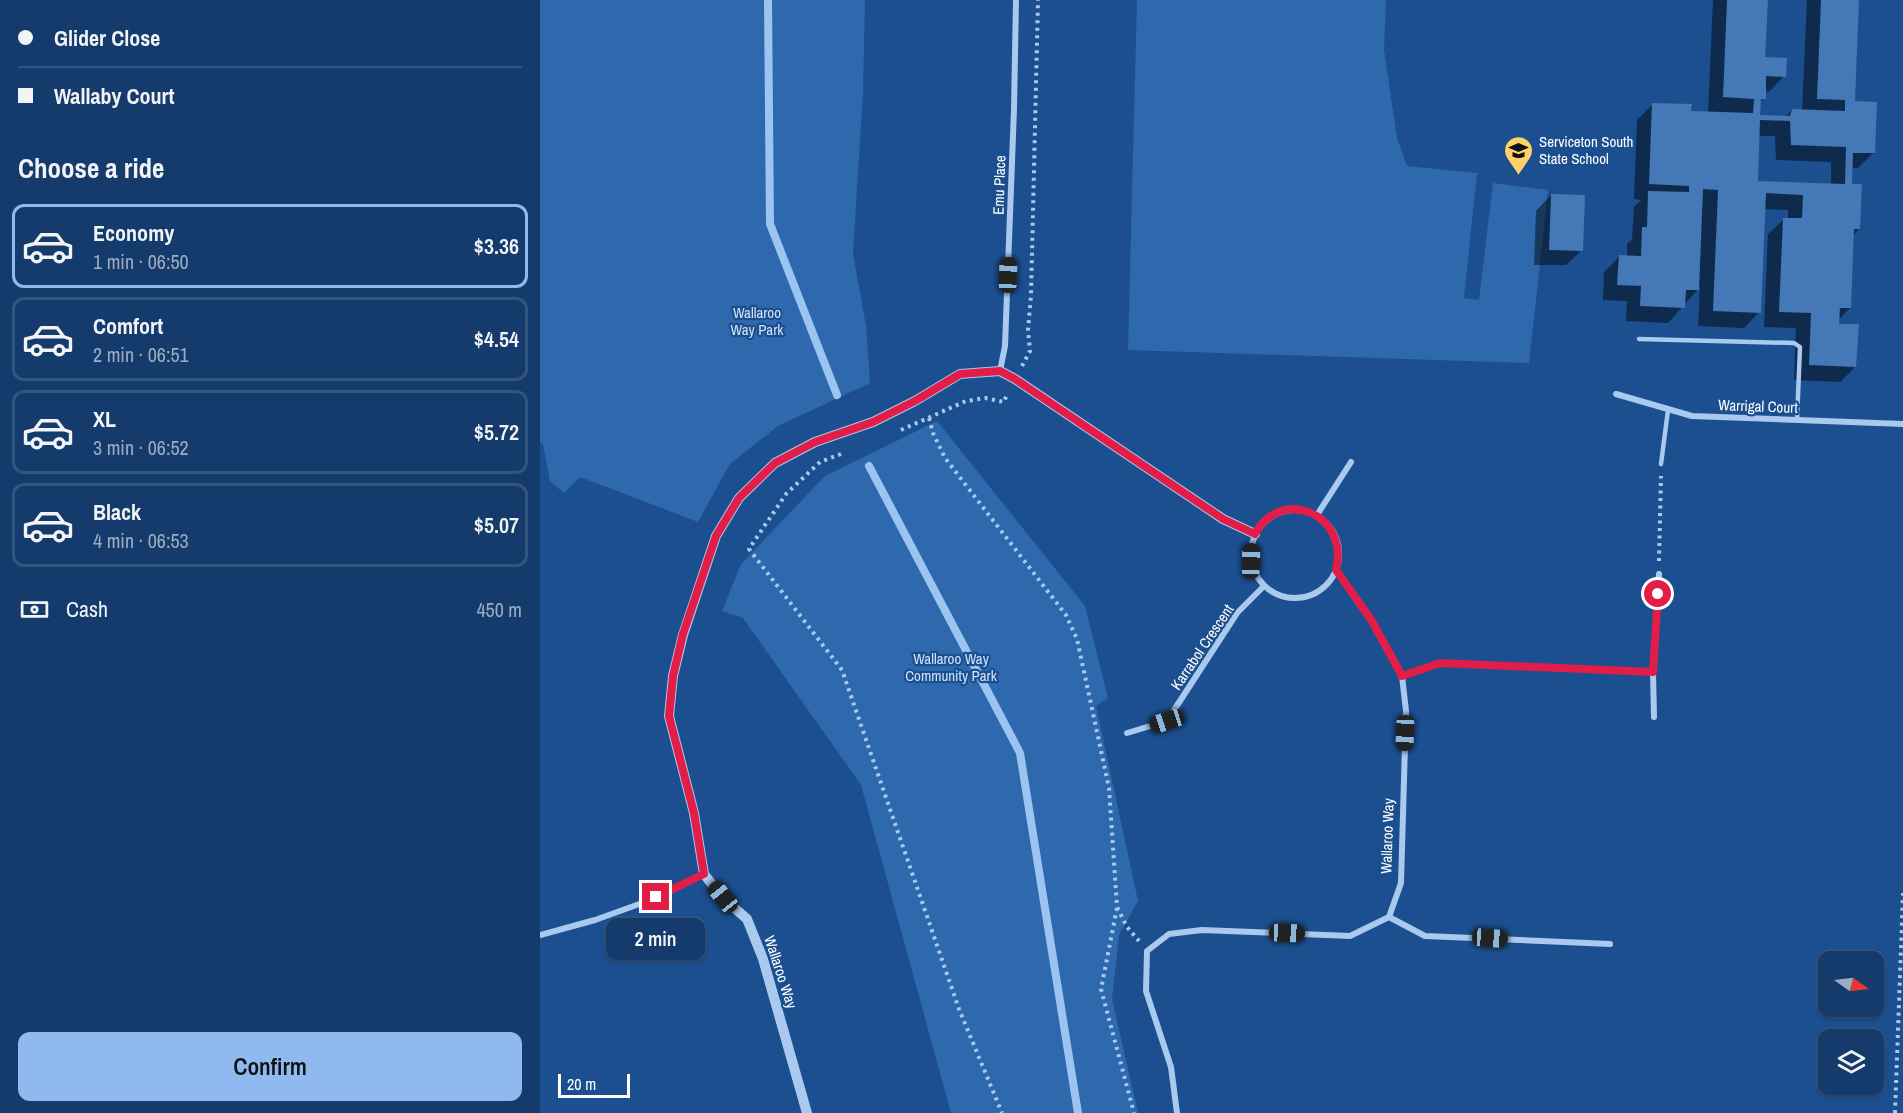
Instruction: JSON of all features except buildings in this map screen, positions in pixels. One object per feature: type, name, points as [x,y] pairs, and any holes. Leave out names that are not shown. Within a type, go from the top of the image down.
[{"type":"street","name":"Emu Place","points":[[1000,371],[1005,346],[1016,0]]},
{"type":"street","points":[[540,935],[595,920],[656,897],[704,874],[694,813],[669,716],[673,676],[683,634],[716,536],[739,498],[775,463],[815,442],[873,422],[915,401],[960,374],[1000,371],[1223,519],[1255,534]]},
{"type":"street","name":"Warrigal Court","points":[[1616,394],[1692,416],[1903,424]]},
{"type":"street","points":[[1317,515],[1351,462]]},
{"type":"street","points":[[1300,509],[1317,515],[1329,525],[1338,542],[1339,558],[1336,570],[1322,589],[1303,598],[1288,598],[1269,590],[1254,573],[1251,546],[1255,534],[1269,518],[1284,510],[1300,509]]},
{"type":"street","name":"Wallaroo Way","points":[[1336,570],[1372,621],[1402,676],[1406,711],[1401,883],[1389,917]]},
{"type":"street","points":[[1654,717],[1653,672],[1659,574]]},
{"type":"street","name":"Karrabol Crescent","points":[[1127,733],[1167,721],[1237,613],[1264,586]]},
{"type":"street","points":[[1402,676],[1440,663],[1653,672]]},
{"type":"street","name":"Wallaroo Way","points":[[704,874],[723,897],[747,920],[763,958],[807,1113]]},
{"type":"street","points":[[1177,1113],[1171,1067],[1146,992],[1147,951],[1169,934],[1202,930],[1350,936],[1389,917],[1425,936],[1610,944]]},
{"type":"lane","points":[[1639,339],[1794,343],[1800,347],[1797,420]]},
{"type":"lane","points":[[1661,464],[1668,410]]},
{"type":"path","points":[[896,432],[966,401],[985,398],[1004,402],[1030,351],[1028,330],[1031,295],[1038,0]]},
{"type":"path","points":[[915,401],[929,418],[933,433],[945,458],[1066,615],[1077,639],[1109,788],[1117,908],[1101,989],[1134,1113]]},
{"type":"path","points":[[842,453],[820,462],[786,494],[749,549],[842,670],[958,1009],[1002,1113]]},
{"type":"path","points":[[1659,574],[1661,464]]},
{"type":"path","points":[[1895,1113],[1903,893]]},
{"type":"path","points":[[1117,908],[1128,927],[1147,951]]},
{"type":"green space","name":"Wallaroo Way Park","points":[[540,0],[865,0],[863,93],[853,253],[866,326],[870,383],[778,426],[730,464],[698,522],[580,477],[564,493],[550,481],[543,444],[540,442]]},
{"type":"green space","points":[[1137,0],[1386,0],[1384,50],[1397,138],[1407,166],[1477,173],[1464,298],[1479,300],[1493,183],[1548,190],[1529,363],[1128,350]]},
{"type":"green space","name":"Wallaroo Way Community Park","points":[[937,421],[1085,606],[1108,698],[1096,706],[1138,901],[1119,935],[1112,999],[1138,1113],[951,1113],[861,785],[743,618],[722,611],[741,564],[825,476]]},
{"type":"waterway","points":[[768,0],[770,224],[837,395]]},
{"type":"waterway","points":[[869,466],[1020,753],[1078,1113]]},
{"type":"place","name":"Serviceton South State School","points":[[1518,176]]},
{"type":"route","points":[[656,897],[704,874],[694,813],[669,716],[673,676],[683,634],[716,536],[739,498],[775,463],[815,442],[873,422],[915,401],[960,374],[1000,371],[1015,379],[1223,519],[1255,534],[1269,518],[1284,510],[1300,509],[1317,515],[1329,525],[1338,542],[1339,558],[1336,570],[1372,621],[1402,676],[1440,663],[1653,672],[1658,594]]}]
